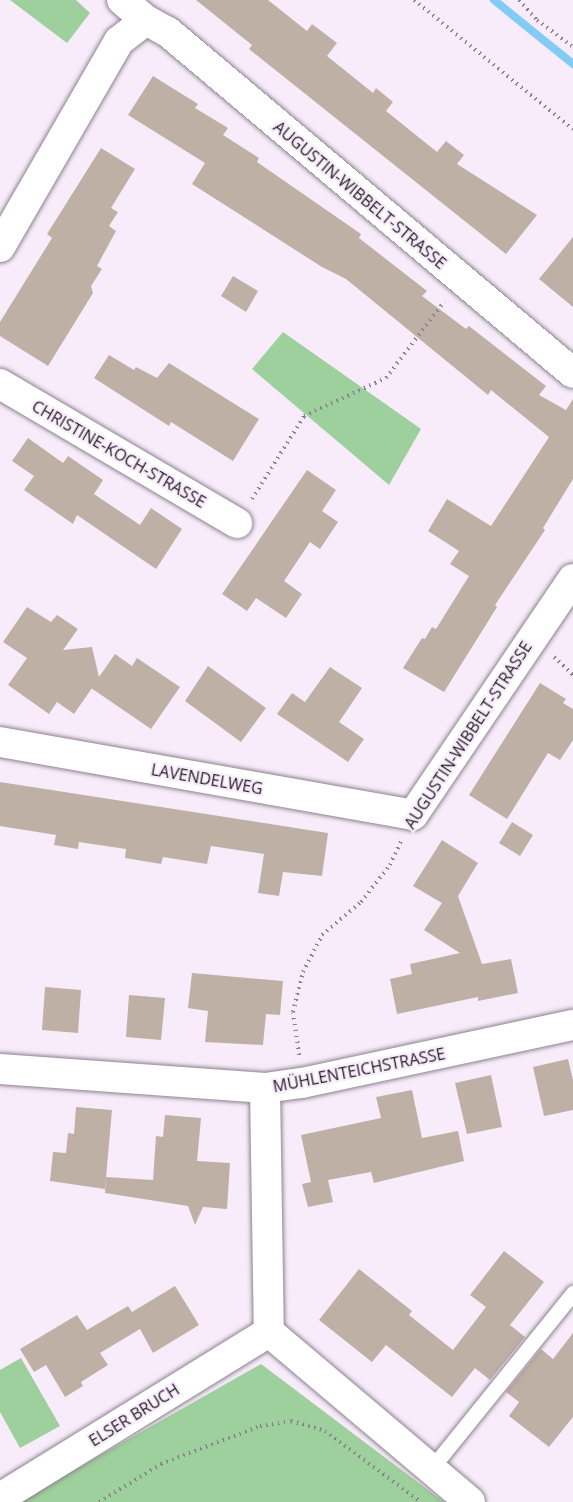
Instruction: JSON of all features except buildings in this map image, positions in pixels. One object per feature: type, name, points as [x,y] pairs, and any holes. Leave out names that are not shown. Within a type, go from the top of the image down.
[{"type":"street","name":"AUGUSTIN-WIBBELT-STRASSE","points":[[122,0],[146,20],[168,32],[573,373]]},
{"type":"street","points":[[0,247],[119,40],[146,20]]},
{"type":"street","name":"CHRISTINE-KOCH-STRASSE","points":[[0,384],[237,523]]},
{"type":"street","name":"AUGUSTIN-WIBBELT-STRASSE","points":[[413,815],[573,579]]},
{"type":"street","name":"LAVENDELWEG","points":[[0,742],[413,815]]},
{"type":"street","name":"MÜHLENTEICHSTRASSE","points":[[0,1069],[265,1088],[302,1083],[573,1025]]},
{"type":"street","points":[[265,1088],[269,1332],[429,1470],[470,1502]]},
{"type":"street","name":"ELSER BRUCH","points":[[0,1498],[269,1332]]},
{"type":"lane","points":[[429,1470],[573,1293]]},
{"type":"path","points":[[414,0],[573,129]]},
{"type":"path","points":[[519,0],[537,20],[573,47]]},
{"type":"path","points":[[237,523],[304,416],[386,378],[461,280]]},
{"type":"path","name":"AUGUSTIN-WIBBELT-STRASSE","points":[[302,1083],[293,1012],[303,972],[322,934],[361,902],[390,865],[413,815]]},
{"type":"path","points":[[99,1502],[161,1464],[260,1426],[291,1421],[326,1431],[421,1502]]},
{"type":"green space","points":[[10,0],[76,0],[90,13],[67,43]]},
{"type":"green space","points":[[283,332],[421,429],[389,485],[252,369]]},
{"type":"green space","points":[[21,1358],[60,1426],[20,1448],[0,1412],[0,1370]]},
{"type":"green space","points":[[261,1364],[444,1502],[18,1502]]},
{"type":"waterway","points":[[494,0],[573,64]]}]
